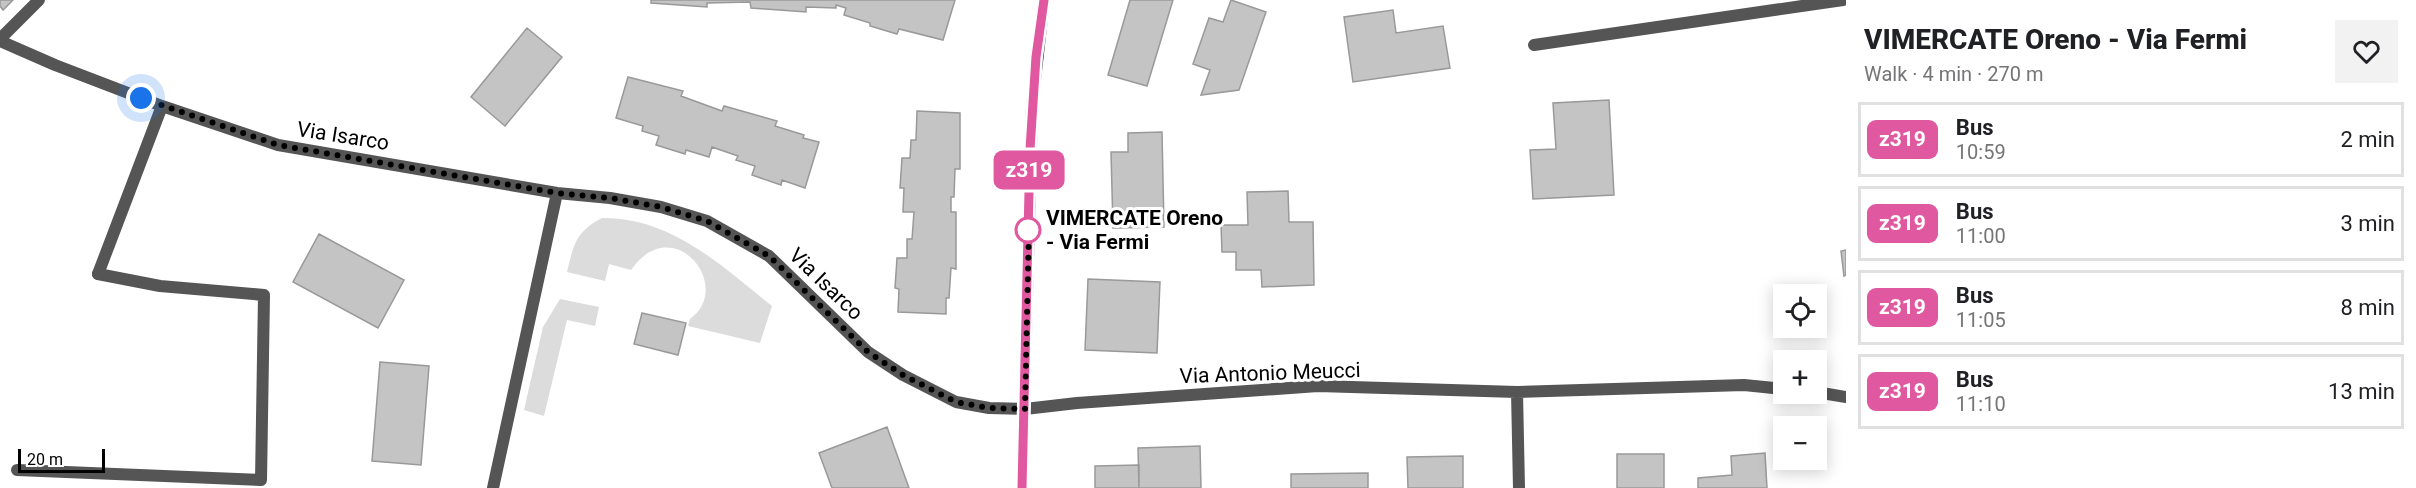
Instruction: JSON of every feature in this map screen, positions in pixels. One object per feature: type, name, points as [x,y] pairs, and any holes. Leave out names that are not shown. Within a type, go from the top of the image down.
[{"type":"street","points":[[0,40],[39,0]]},
{"type":"street","points":[[1022,488],[1031,139],[1036,57],[1044,0]]},
{"type":"street","points":[[1534,45],[1843,0]]},
{"type":"street","name":"Via Isarco","points":[[0,40],[55,65],[162,106],[278,145],[557,193],[610,198],[661,207],[707,221],[769,256],[868,352],[903,375],[956,402],[989,408],[1025,409]]},
{"type":"street","points":[[17,470],[261,480],[264,294],[160,286],[98,274],[162,106]]},
{"type":"street","points":[[493,488],[557,193]]},
{"type":"street","name":"Via Antonio Meucci","points":[[1025,409],[1077,403],[1318,386],[1517,392],[1744,385],[1773,388]]},
{"type":"street","points":[[1517,392],[1519,488]]},
{"type":"street","points":[[1827,394],[1846,397]]},
{"type":"shaded area","points":[[602,218],[627,220],[673,235],[734,275],[772,306],[760,343],[688,326],[690,319],[702,305],[706,289],[702,273],[693,260],[680,250],[664,248],[647,254],[631,270],[609,264],[605,281],[567,272],[577,239],[587,228]]},
{"type":"shaded area","points":[[560,299],[599,307],[595,326],[567,320],[544,416],[524,410],[543,327]]},
{"type":"building","points":[[0,0],[13,0],[3,10]]},
{"type":"building","points":[[651,0],[955,0],[943,40],[899,29],[897,34],[870,26],[870,23],[844,15],[846,8],[836,5],[836,8],[806,7],[806,12],[751,8],[750,2],[707,3],[707,7],[651,3]]},
{"type":"building","points":[[1130,0],[1173,0],[1147,86],[1108,75]]},
{"type":"building","points":[[1231,0],[1266,12],[1239,90],[1201,95],[1210,70],[1193,64],[1209,18],[1223,22]]},
{"type":"building","points":[[1393,10],[1396,33],[1443,26],[1450,68],[1353,82],[1344,17]]},
{"type":"building","points":[[527,28],[562,57],[505,126],[471,97]]},
{"type":"building","points":[[628,77],[683,91],[681,96],[722,111],[724,106],[777,121],[775,126],[819,142],[805,188],[782,180],[781,185],[752,175],[755,166],[736,160],[738,156],[712,147],[709,157],[686,150],[685,154],[656,145],[659,136],[642,131],[643,126],[616,118]]},
{"type":"building","points":[[1609,100],[1614,195],[1533,199],[1530,150],[1556,149],[1553,103]]},
{"type":"building","points":[[917,111],[960,113],[960,169],[955,169],[954,197],[951,197],[951,212],[956,212],[956,269],[951,268],[946,314],[898,312],[899,289],[895,288],[897,258],[907,258],[907,239],[912,239],[914,212],[903,212],[904,188],[900,188],[902,158],[910,158],[911,140],[916,140]]},
{"type":"building","points":[[1162,132],[1164,227],[1113,228],[1111,152],[1128,152],[1128,133]]},
{"type":"building","points":[[1288,191],[1289,222],[1313,222],[1314,285],[1262,287],[1261,270],[1236,270],[1236,252],[1222,252],[1221,225],[1248,225],[1247,192]]},
{"type":"building","points":[[319,234],[404,280],[378,328],[293,282]]},
{"type":"building","points":[[1846,250],[1846,275],[1844,276],[1841,251]]},
{"type":"building","points":[[1088,279],[1160,282],[1157,353],[1085,350]]},
{"type":"building","points":[[642,313],[686,323],[678,355],[634,344]]},
{"type":"building","points":[[380,362],[429,366],[421,465],[372,461]]},
{"type":"building","points":[[887,427],[909,488],[832,488],[819,453]]},
{"type":"building","points":[[1200,446],[1201,488],[1139,488],[1138,448]]},
{"type":"building","points":[[1765,453],[1767,488],[1698,488],[1698,478],[1732,475],[1731,456]]},
{"type":"building","points":[[1617,454],[1664,454],[1664,488],[1617,488]]},
{"type":"building","points":[[1463,456],[1463,488],[1408,488],[1407,457]]},
{"type":"building","points":[[1139,465],[1139,488],[1095,488],[1095,466]]},
{"type":"building","points":[[1368,473],[1368,488],[1291,488],[1291,474]]},
{"type":"bus line","name":"z319","points":[[1022,488],[1029,170],[1036,57],[1044,0]]},
{"type":"place","name":"VIMERCATE Oreno - Via Fermi","points":[[1028,230]]},
{"type":"route","points":[[141,98],[278,145],[557,193],[610,198],[661,207],[707,221],[769,256],[868,352],[903,375],[956,402],[989,408],[1025,409],[1029,226],[1028,230]]}]
